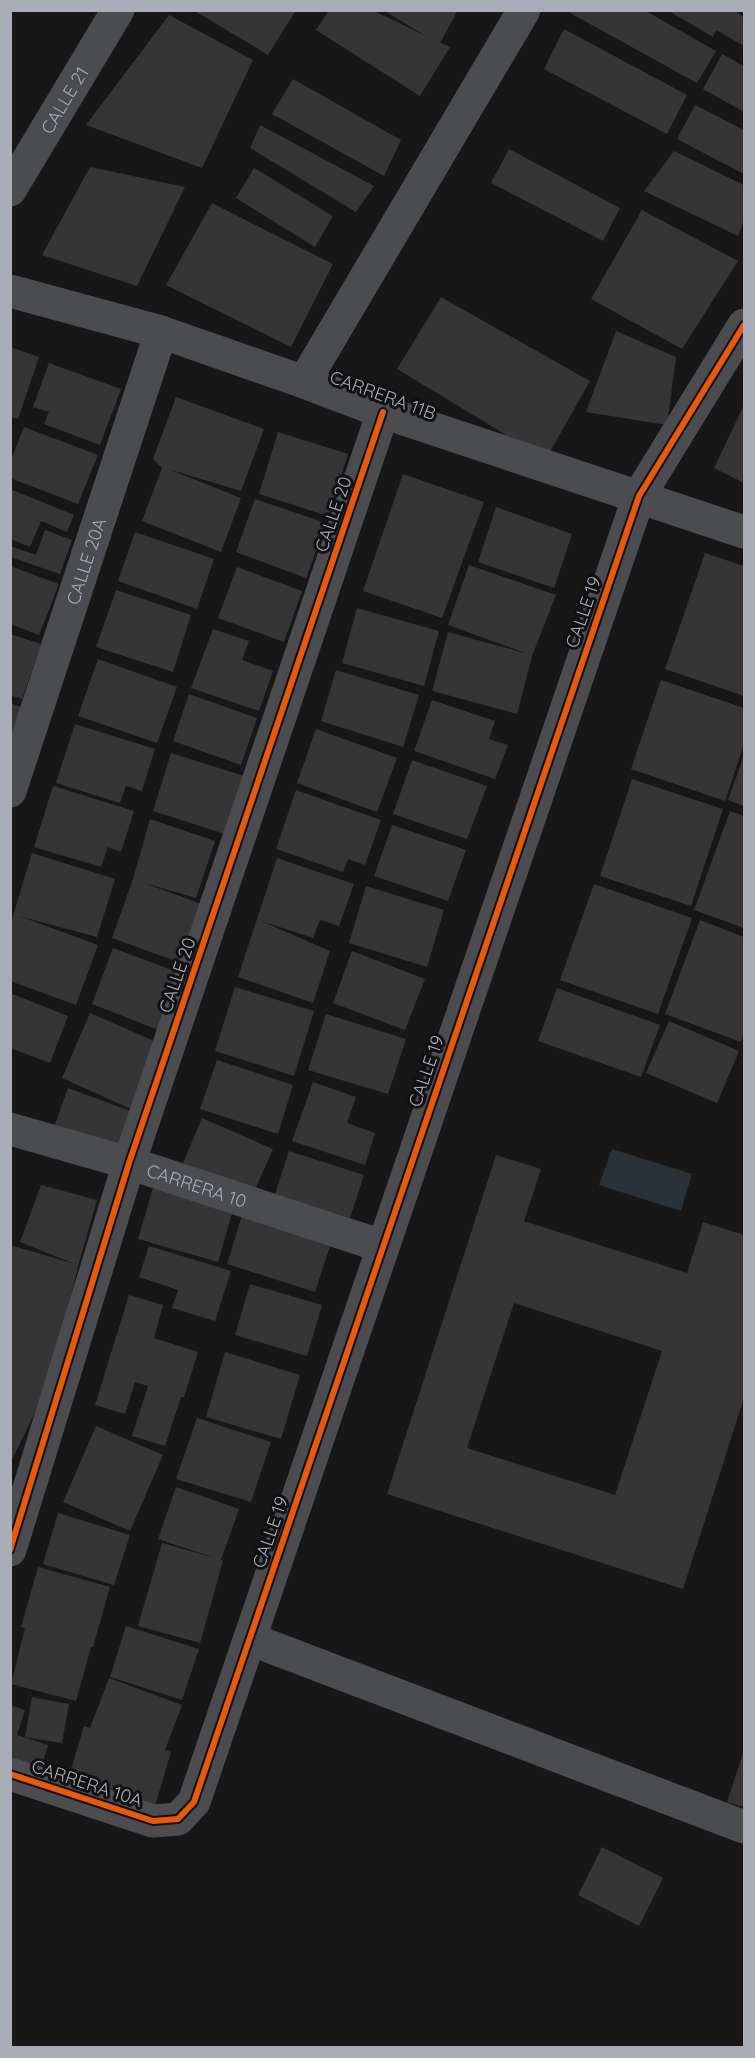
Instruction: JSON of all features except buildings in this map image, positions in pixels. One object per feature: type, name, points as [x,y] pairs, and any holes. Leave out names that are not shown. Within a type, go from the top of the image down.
[{"type":"street","name":"CALLE 21","points":[[10,190],[118,10]]},
{"type":"street","points":[[304,382],[524,10]]},
{"type":"street","name":"CARRERA 11B","points":[[10,291],[161,332],[383,412],[744,532]]},
{"type":"street","name":"CALLE 19","points":[[153,1821],[178,1820],[194,1802],[639,496],[744,325]]},
{"type":"street","name":"CALLE 20A","points":[[10,791],[161,332]]},
{"type":"street","name":"CALLE 20","points":[[10,1550],[129,1163],[383,412]]},
{"type":"street","name":"CARRERA 10","points":[[10,1129],[129,1163],[382,1246]]},
{"type":"street","points":[[250,1639],[744,1827]]},
{"type":"street","name":"CARRERA 10A","points":[[10,1774],[153,1821]]},
{"type":"shaded area","points":[[612,1149],[692,1174],[681,1211],[599,1185]]},
{"type":"cycle path","points":[[10,1774],[153,1821],[178,1819],[194,1802],[639,496],[744,325]]},
{"type":"cycle path","points":[[10,1550],[129,1163],[383,412]]}]
